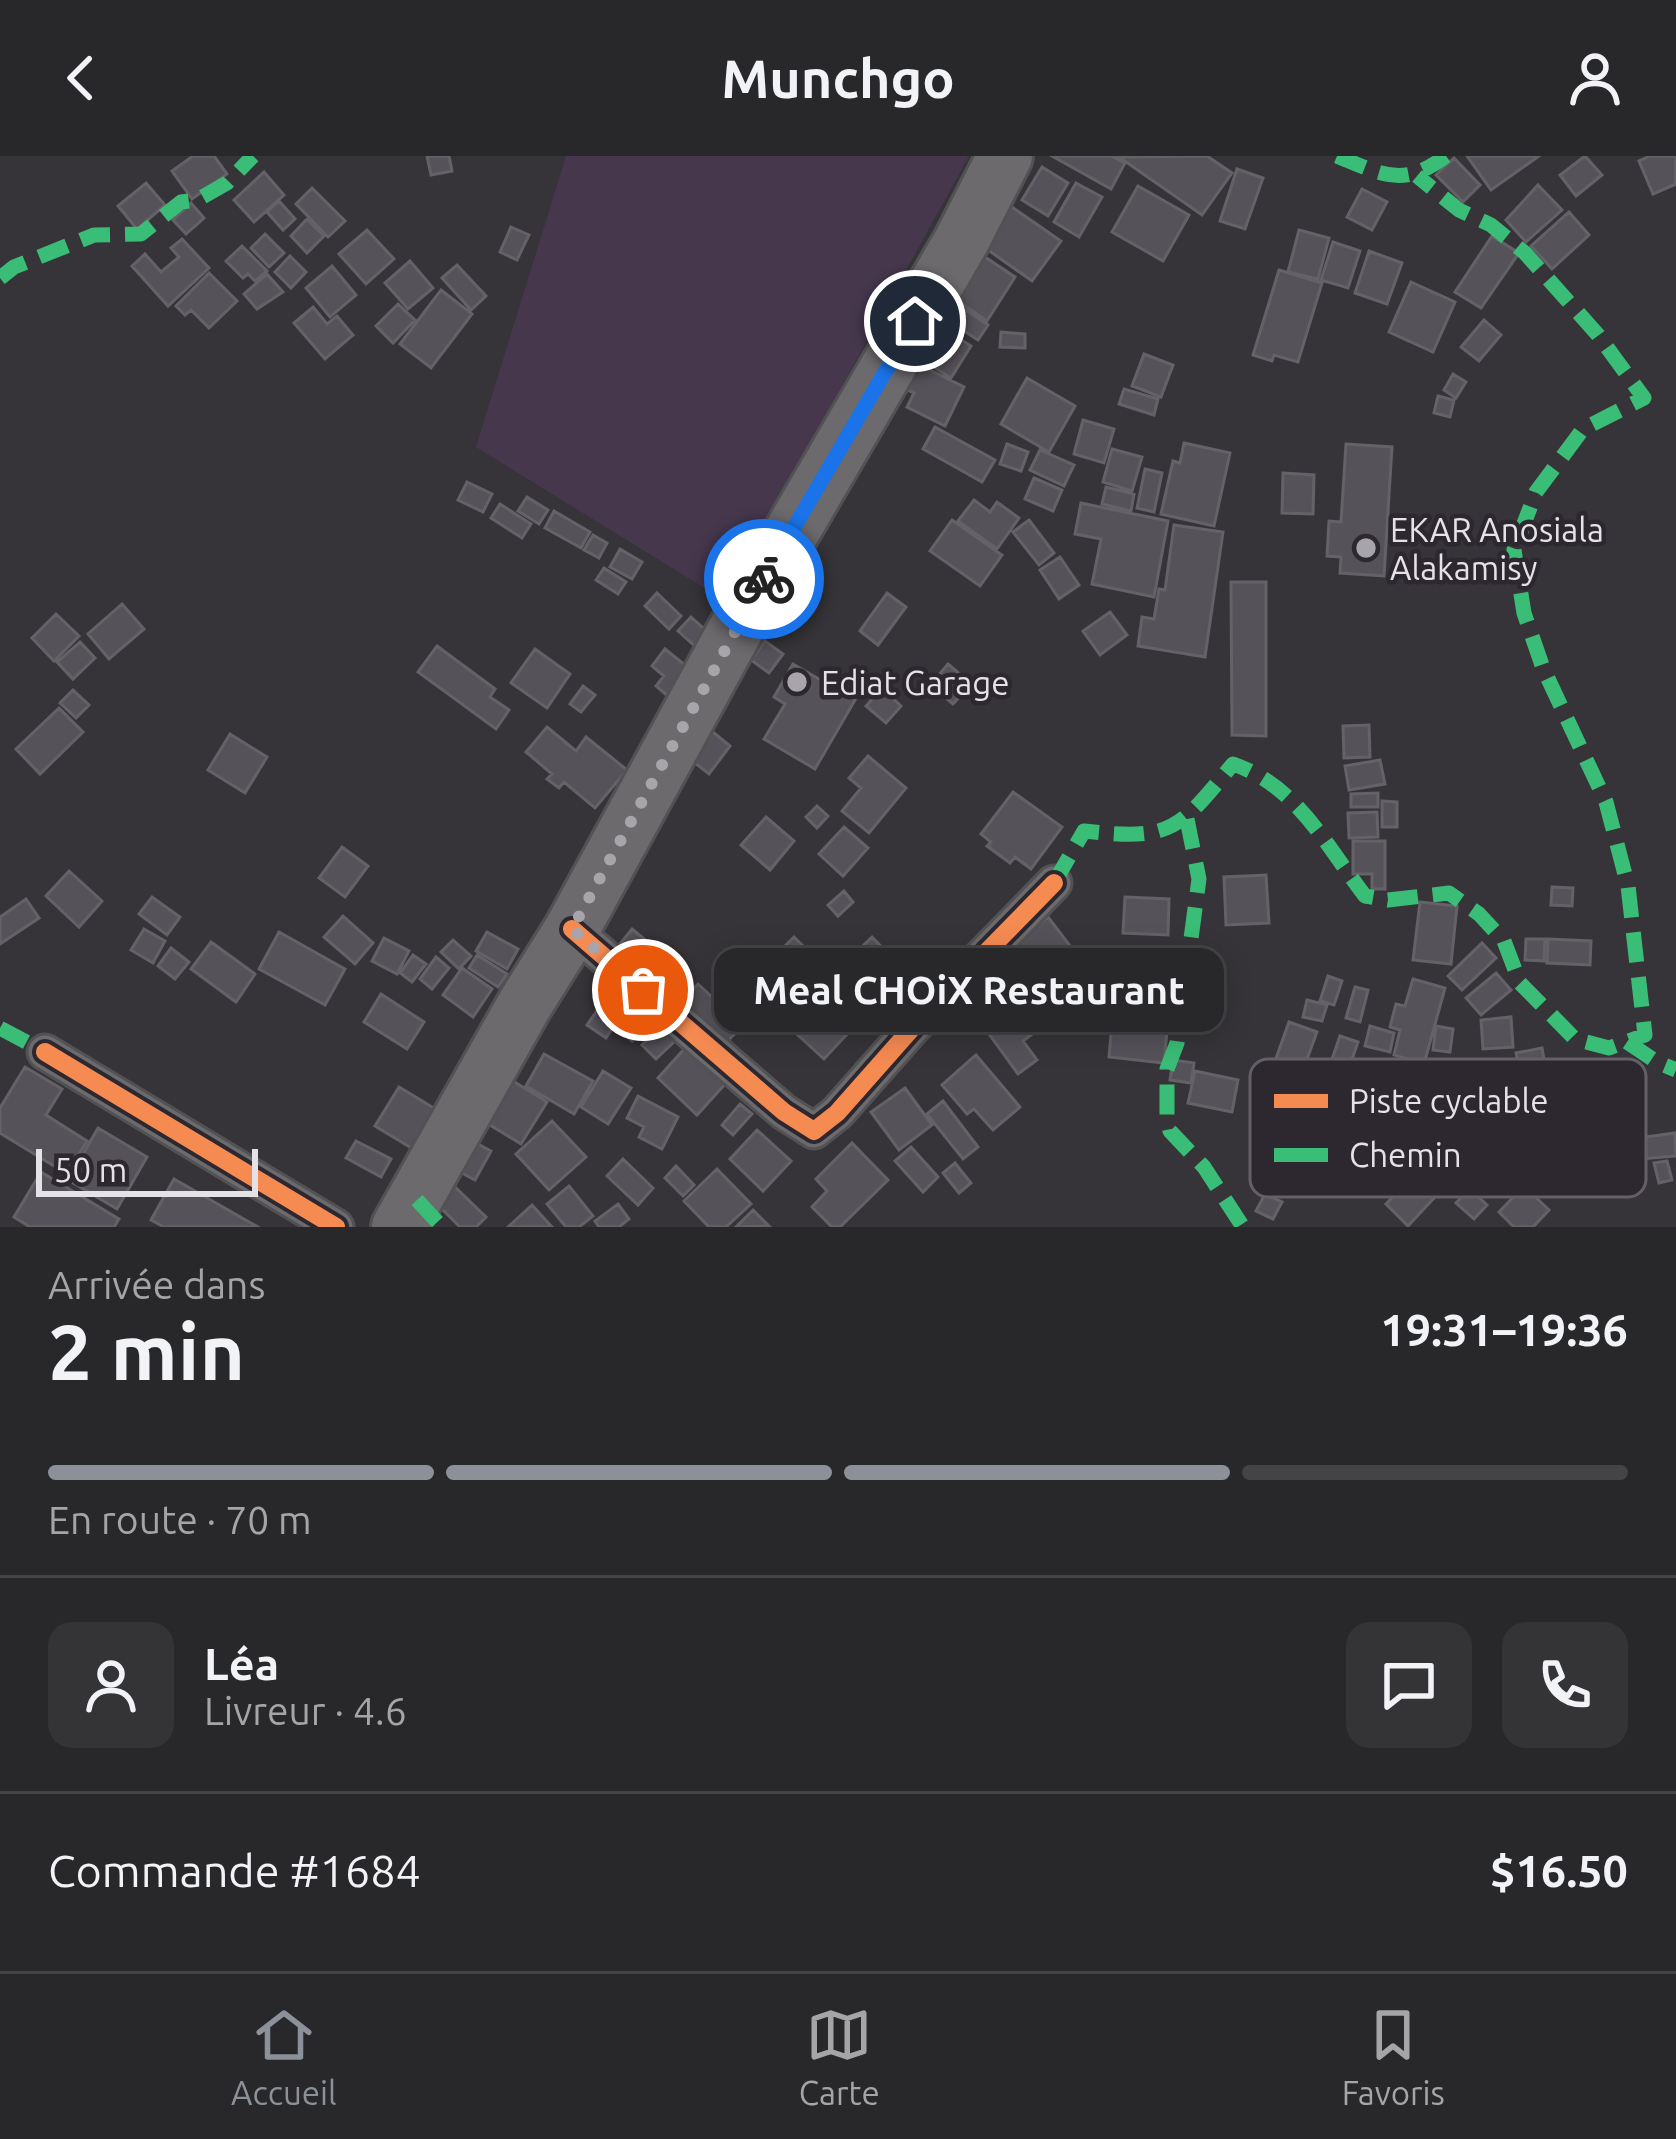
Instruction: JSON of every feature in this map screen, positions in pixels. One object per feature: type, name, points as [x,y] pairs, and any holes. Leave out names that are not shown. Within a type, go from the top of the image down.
[{"type":"main road","points":[[399,1227],[572,929],[748,607],[962,240],[1005,156]]},
{"type":"street","points":[[572,929],[784,1112],[814,1130],[837,1113],[913,1027],[1054,883]]},
{"type":"street","points":[[46,1052],[335,1227]]},
{"type":"shaded area","points":[[566,156],[969,156],[724,600],[476,447]]},
{"type":"building","points":[[193,156],[214,156],[227,174],[192,199],[172,171]]},
{"type":"building","points":[[427,156],[449,156],[452,171],[431,175]]},
{"type":"building","points":[[1052,156],[1111,156],[1125,163],[1111,189]]},
{"type":"building","points":[[1207,156],[1232,173],[1202,215],[1119,157]]},
{"type":"building","points":[[1467,156],[1539,156],[1491,190]]},
{"type":"building","points":[[1585,156],[1602,175],[1576,196],[1560,175]]},
{"type":"building","points":[[1676,156],[1676,184],[1653,194],[1639,161]]},
{"type":"building","points":[[1454,158],[1480,185],[1463,202],[1436,175]]},
{"type":"building","points":[[1042,167],[1068,183],[1048,216],[1022,200]]},
{"type":"building","points":[[1237,169],[1263,178],[1245,229],[1220,221]]},
{"type":"building","points":[[264,172],[284,195],[254,222],[234,200]]},
{"type":"building","points":[[146,183],[165,205],[137,229],[118,206]]},
{"type":"building","points":[[1076,183],[1102,197],[1079,237],[1054,222]]},
{"type":"building","points":[[1538,185],[1562,210],[1526,242],[1506,220]]},
{"type":"building","points":[[1138,186],[1189,215],[1163,261],[1112,232]]},
{"type":"building","points":[[312,188],[345,221],[328,237],[296,204]]},
{"type":"building","points":[[1362,189],[1387,202],[1372,230],[1347,217]]},
{"type":"building","points":[[279,201],[295,219],[283,230],[267,212]]},
{"type":"building","points":[[191,203],[204,218],[186,234],[173,220]]},
{"type":"building","points":[[1009,205],[1061,241],[1032,281],[981,245]]},
{"type":"building","points":[[1569,212],[1589,235],[1552,269],[1531,246]]},
{"type":"building","points":[[307,219],[324,236],[307,253],[291,236]]},
{"type":"building","points":[[511,227],[529,235],[517,260],[500,252]]},
{"type":"building","points":[[367,230],[394,259],[366,284],[339,254]]},
{"type":"building","points":[[1299,230],[1329,238],[1318,279],[1288,272]]},
{"type":"building","points":[[265,234],[284,253],[269,267],[251,248]]},
{"type":"building","points":[[1492,236],[1519,253],[1481,308],[1455,292]]},
{"type":"building","points":[[182,239],[209,268],[168,306],[132,266],[145,254],[161,272],[179,257],[171,248]]},
{"type":"building","points":[[1333,242],[1360,251],[1348,288],[1321,280]]},
{"type":"building","points":[[242,246],[267,271],[255,281],[248,274],[243,278],[226,261]]},
{"type":"building","points":[[1369,251],[1402,263],[1387,304],[1355,293]]},
{"type":"building","points":[[982,255],[1015,277],[987,321],[958,301],[966,289],[961,286]]},
{"type":"building","points":[[290,256],[306,272],[291,288],[275,272]]},
{"type":"building","points":[[410,261],[433,288],[408,309],[385,283]]},
{"type":"building","points":[[457,265],[486,296],[471,310],[442,278]]},
{"type":"building","points":[[332,266],[356,295],[330,317],[306,288]]},
{"type":"building","points":[[1279,270],[1322,283],[1298,362],[1253,355]]},
{"type":"building","points":[[209,273],[237,301],[209,328],[191,310],[185,315],[176,306]]},
{"type":"building","points":[[267,274],[283,292],[257,309],[244,294]]},
{"type":"building","points":[[1411,282],[1455,302],[1433,352],[1389,332]]},
{"type":"building","points":[[441,290],[472,314],[431,368],[400,344]]},
{"type":"building","points":[[398,304],[415,320],[393,343],[376,326]]},
{"type":"building","points":[[313,307],[327,324],[337,316],[353,335],[325,359],[294,323]]},
{"type":"building","points":[[966,310],[988,325],[978,340],[956,326]]},
{"type":"building","points":[[1484,320],[1501,335],[1479,361],[1461,347]]},
{"type":"building","points":[[933,322],[971,346],[951,378],[913,354]]},
{"type":"building","points":[[1001,332],[1025,334],[1025,348],[1000,347]]},
{"type":"building","points":[[1144,354],[1173,365],[1161,397],[1132,386]]},
{"type":"building","points":[[914,362],[964,387],[945,426],[907,407],[914,393],[901,387]]},
{"type":"building","points":[[1453,374],[1466,382],[1456,398],[1444,390]]},
{"type":"building","points":[[1027,378],[1075,406],[1049,452],[1001,424]]},
{"type":"building","points":[[1124,389],[1158,399],[1154,415],[1119,404]]},
{"type":"building","points":[[1438,396],[1454,400],[1450,417],[1434,413]]},
{"type":"building","points":[[1083,420],[1114,429],[1104,463],[1074,454]]},
{"type":"building","points":[[935,427],[995,460],[982,482],[923,449]]},
{"type":"building","points":[[1184,443],[1230,453],[1214,526],[1161,514],[1173,461],[1180,463]]},
{"type":"building","points":[[1007,444],[1028,452],[1021,471],[1000,464]]},
{"type":"building","points":[[1346,444],[1392,447],[1384,576],[1340,573],[1341,557],[1327,556],[1329,521],[1341,522]]},
{"type":"building","points":[[1112,449],[1142,457],[1132,491],[1103,482]]},
{"type":"building","points":[[1040,450],[1074,465],[1064,486],[1030,470]]},
{"type":"building","points":[[1145,469],[1162,473],[1154,512],[1137,508]]},
{"type":"building","points":[[1283,473],[1314,475],[1313,514],[1282,513]]},
{"type":"building","points":[[1034,478],[1062,490],[1053,511],[1025,499]]},
{"type":"building","points":[[467,482],[492,494],[483,512],[458,500]]},
{"type":"building","points":[[1106,487],[1134,494],[1131,511],[1102,504]]},
{"type":"building","points":[[527,497],[548,510],[539,524],[518,511]]},
{"type":"building","points":[[974,500],[990,512],[997,502],[1019,518],[997,549],[958,521]]},
{"type":"building","points":[[1081,503],[1168,521],[1154,597],[1092,584],[1101,539],[1075,534]]},
{"type":"building","points":[[500,504],[531,524],[522,538],[491,518]]},
{"type":"building","points":[[554,511],[590,532],[581,548],[545,528]]},
{"type":"building","points":[[952,520],[1002,555],[980,586],[930,551]]},
{"type":"building","points":[[1029,520],[1054,553],[1039,565],[1013,532]]},
{"type":"building","points":[[1174,525],[1223,532],[1205,657],[1138,646],[1142,617],[1154,619],[1159,589],[1165,590]]},
{"type":"building","points":[[593,535],[607,543],[599,558],[584,550]]},
{"type":"building","points":[[620,549],[642,562],[632,579],[610,567]]},
{"type":"building","points":[[1060,557],[1079,585],[1059,599],[1040,570]]},
{"type":"building","points":[[604,568],[626,582],[618,594],[596,580]]},
{"type":"building","points":[[1231,582],[1266,582],[1266,736],[1232,735]]},
{"type":"building","points":[[657,593],[681,616],[669,629],[645,606]]},
{"type":"building","points":[[887,593],[906,607],[878,645],[860,631]]},
{"type":"building","points":[[122,604],[144,629],[109,659],[88,634]]},
{"type":"building","points":[[1110,612],[1127,635],[1100,655],[1083,631]]},
{"type":"building","points":[[56,614],[79,636],[54,661],[32,638]]},
{"type":"building","points":[[691,617],[711,635],[698,649],[678,631]]},
{"type":"building","points":[[765,641],[783,654],[769,673],[751,660]]},
{"type":"building","points":[[80,642],[95,658],[73,679],[57,662]]},
{"type":"building","points":[[437,646],[495,689],[490,697],[509,710],[496,729],[418,672]]},
{"type":"building","points":[[535,649],[570,674],[547,708],[511,683]]},
{"type":"building","points":[[665,649],[690,669],[669,697],[656,686],[664,676],[652,666]]},
{"type":"building","points":[[793,664],[855,700],[815,769],[764,739],[785,704],[774,697]]},
{"type":"building","points":[[948,664],[971,684],[953,704],[930,685]]},
{"type":"building","points":[[583,686],[595,695],[581,712],[570,704]]},
{"type":"building","points":[[882,688],[901,706],[886,723],[866,706]]},
{"type":"building","points":[[73,690],[89,705],[76,718],[60,703]]},
{"type":"building","points":[[59,708],[83,732],[40,774],[16,749]]},
{"type":"building","points":[[1369,725],[1370,757],[1344,758],[1343,726]]},
{"type":"building","points":[[547,727],[576,751],[586,737],[627,770],[595,808],[564,782],[559,788],[547,779],[552,774],[526,752]]},
{"type":"building","points":[[708,728],[730,746],[709,774],[686,756]]},
{"type":"building","points":[[230,734],[267,757],[245,793],[208,770]]},
{"type":"building","points":[[868,756],[906,788],[869,833],[842,811],[861,788],[849,778]]},
{"type":"building","points":[[1380,760],[1385,784],[1349,790],[1345,766]]},
{"type":"building","points":[[1013,792],[1062,827],[1031,869],[1015,857],[1010,863],[987,846],[991,842],[981,834]]},
{"type":"building","points":[[1378,793],[1378,807],[1351,807],[1351,794]]},
{"type":"building","points":[[1382,801],[1397,802],[1397,827],[1382,827]]},
{"type":"building","points":[[817,806],[828,816],[817,828],[806,817]]},
{"type":"building","points":[[1377,812],[1378,837],[1349,838],[1348,813]]},
{"type":"building","points":[[766,817],[794,841],[770,870],[741,845]]},
{"type":"building","points":[[844,827],[868,848],[843,876],[819,854]]},
{"type":"building","points":[[1353,841],[1385,841],[1385,889],[1372,889],[1372,874],[1353,874]]},
{"type":"building","points":[[342,847],[368,866],[345,897],[319,878]]},
{"type":"building","points":[[69,871],[102,901],[79,927],[46,896]]},
{"type":"building","points":[[1266,875],[1269,923],[1226,925],[1224,877]]},
{"type":"building","points":[[1552,887],[1573,888],[1572,906],[1551,905]]},
{"type":"building","points":[[844,891],[853,902],[838,916],[828,905]]},
{"type":"building","points":[[152,897],[180,917],[167,935],[139,914]]},
{"type":"building","points":[[1125,897],[1169,899],[1168,935],[1123,933]]},
{"type":"building","points":[[26,899],[39,918],[0,944],[0,917]]},
{"type":"building","points":[[1420,902],[1457,906],[1451,964],[1413,960]]},
{"type":"building","points":[[343,916],[373,943],[355,964],[324,937]]},
{"type":"building","points":[[1048,917],[1074,951],[1038,978],[1012,944]]},
{"type":"building","points":[[144,929],[165,941],[153,963],[131,950]]},
{"type":"building","points":[[632,929],[681,969],[660,994],[611,955]]},
{"type":"building","points":[[279,932],[345,969],[325,1005],[259,969]]},
{"type":"building","points":[[487,932],[518,949],[507,969],[476,951]]},
{"type":"building","points":[[794,937],[810,953],[793,970],[777,954]]},
{"type":"building","points":[[872,937],[896,962],[866,991],[842,966]]},
{"type":"building","points":[[384,938],[409,951],[397,974],[372,961]]},
{"type":"building","points":[[1526,939],[1545,939],[1544,961],[1525,960]]},
{"type":"building","points":[[1548,939],[1591,941],[1590,965],[1547,963]]},
{"type":"building","points":[[453,940],[471,956],[459,969],[441,952]]},
{"type":"building","points":[[211,942],[255,974],[236,1002],[191,969]]},
{"type":"building","points":[[1482,943],[1496,958],[1462,990],[1448,976]]},
{"type":"building","points":[[171,948],[189,962],[175,979],[158,966]]},
{"type":"building","points":[[413,955],[426,964],[412,982],[400,973]]},
{"type":"building","points":[[477,955],[507,974],[498,987],[469,968]]},
{"type":"building","points":[[436,957],[449,968],[432,989],[420,979]]},
{"type":"building","points":[[1010,961],[1042,999],[1028,1011],[1014,994],[1006,1001],[988,979]]},
{"type":"building","points":[[744,964],[774,993],[720,1049],[676,1007],[698,984],[712,997]]},
{"type":"building","points":[[462,968],[492,989],[473,1017],[443,995]]},
{"type":"building","points":[[1496,973],[1511,990],[1481,1015],[1466,998]]},
{"type":"building","points":[[1328,976],[1342,981],[1334,1005],[1320,1001]]},
{"type":"building","points":[[1413,979],[1445,988],[1425,1059],[1394,1055],[1400,1030],[1390,1027],[1396,1004],[1405,1006]]},
{"type":"building","points":[[823,981],[862,1018],[824,1059],[778,1017],[796,997],[802,1003]]},
{"type":"building","points":[[614,986],[632,999],[606,1038],[587,1025]]},
{"type":"building","points":[[1355,987],[1368,990],[1360,1022],[1346,1018]]},
{"type":"building","points":[[963,991],[984,1012],[965,1031],[944,1011]]},
{"type":"building","points":[[381,994],[424,1022],[407,1049],[364,1022]]},
{"type":"building","points":[[1015,998],[1039,1029],[1023,1041],[1037,1060],[1018,1074],[981,1023]]},
{"type":"building","points":[[1307,1000],[1327,1005],[1322,1021],[1303,1017]]},
{"type":"building","points":[[1104,1002],[1169,1009],[1164,1063],[1109,1057],[1112,1023],[1102,1022]]},
{"type":"building","points":[[639,1003],[654,1017],[632,1041],[617,1026]]},
{"type":"building","points":[[1511,1017],[1513,1047],[1483,1049],[1481,1020]]},
{"type":"building","points":[[1289,1022],[1317,1032],[1307,1059],[1276,1059]]},
{"type":"building","points":[[662,1026],[676,1040],[656,1059],[642,1045]]},
{"type":"building","points":[[1370,1026],[1394,1033],[1390,1052],[1365,1046]]},
{"type":"building","points":[[1436,1026],[1453,1029],[1450,1052],[1433,1050]]},
{"type":"building","points":[[1340,1036],[1358,1042],[1352,1059],[1332,1059]]},
{"type":"building","points":[[687,1046],[726,1083],[697,1115],[658,1078]]},
{"type":"building","points":[[1542,1048],[1544,1059],[1517,1059],[1516,1053]]},
{"type":"building","points":[[544,1054],[593,1081],[574,1114],[526,1086]]},
{"type":"building","points":[[976,1055],[1020,1107],[993,1130],[974,1109],[967,1114],[942,1085]]},
{"type":"building","points":[[1173,1060],[1194,1063],[1191,1083],[1170,1080]]},
{"type":"building","points":[[25,1067],[62,1089],[46,1115],[87,1141],[67,1174],[0,1133],[0,1108]]},
{"type":"building","points":[[603,1071],[631,1088],[608,1124],[581,1107]]},
{"type":"building","points":[[1195,1071],[1238,1080],[1232,1112],[1188,1103]]},
{"type":"building","points":[[513,1081],[547,1102],[521,1144],[480,1119],[498,1105]]},
{"type":"building","points":[[399,1087],[437,1110],[413,1149],[375,1126]]},
{"type":"building","points":[[905,1088],[932,1125],[899,1150],[871,1112]]},
{"type":"building","points":[[638,1096],[678,1117],[662,1149],[639,1137],[644,1127],[627,1118]]},
{"type":"building","points":[[943,1101],[978,1147],[963,1159],[927,1114]]},
{"type":"building","points":[[740,1104],[752,1114],[733,1135],[722,1125]]},
{"type":"building","points":[[552,1121],[586,1157],[549,1190],[516,1154]]},
{"type":"building","points":[[98,1128],[147,1157],[117,1209],[68,1180]]},
{"type":"building","points":[[757,1130],[791,1161],[763,1191],[730,1159]]},
{"type":"building","points":[[1675,1133],[1676,1156],[1646,1158],[1646,1137]]},
{"type":"building","points":[[465,1137],[491,1151],[475,1180],[449,1166]]},
{"type":"building","points":[[356,1141],[391,1159],[381,1177],[346,1158]]},
{"type":"building","points":[[852,1143],[888,1180],[840,1227],[832,1227],[812,1207],[827,1191],[816,1179]]},
{"type":"building","points":[[911,1147],[938,1177],[923,1192],[895,1161]]},
{"type":"building","points":[[623,1159],[653,1188],[638,1205],[607,1176]]},
{"type":"building","points":[[1667,1161],[1672,1180],[1659,1183],[1654,1163]]},
{"type":"building","points":[[955,1163],[971,1183],[959,1193],[943,1173]]},
{"type":"building","points":[[676,1166],[694,1185],[683,1196],[665,1178]]},
{"type":"building","points":[[717,1169],[751,1204],[726,1227],[709,1227],[684,1201]]},
{"type":"building","points":[[41,1172],[119,1219],[114,1227],[30,1227],[14,1217]]},
{"type":"building","points":[[174,1179],[258,1227],[164,1227],[151,1220]]},
{"type":"building","points":[[453,1185],[486,1217],[476,1227],[460,1227],[435,1202]]},
{"type":"building","points":[[569,1186],[593,1216],[579,1227],[566,1227],[547,1204]]},
{"type":"building","points":[[1263,1197],[1282,1202],[1273,1219],[1256,1211]]},
{"type":"building","points":[[1393,1197],[1434,1198],[1408,1226],[1386,1204]]},
{"type":"building","points":[[1462,1197],[1478,1197],[1487,1205],[1474,1219],[1456,1203]]},
{"type":"building","points":[[1513,1197],[1535,1197],[1549,1210],[1533,1227],[1514,1227],[1499,1212]]},
{"type":"building","points":[[618,1204],[629,1219],[619,1227],[599,1227],[595,1221]]},
{"type":"building","points":[[532,1205],[552,1227],[508,1227]]},
{"type":"building","points":[[753,1210],[769,1226],[736,1227]]},
{"type":"marked path","points":[[0,278],[14,267],[94,235],[141,234],[181,202],[197,200],[227,183],[253,156]]},
{"type":"marked path","points":[[1337,156],[1393,175],[1417,172],[1446,156]]},
{"type":"marked path","points":[[1054,883],[1084,831],[1137,834],[1171,826],[1199,804],[1233,764],[1292,802],[1365,896],[1388,900],[1449,893],[1479,914],[1504,941],[1520,983],[1575,1039],[1609,1048],[1645,1035],[1628,886],[1606,802],[1543,668],[1524,613],[1514,550],[1536,492],[1583,429],[1644,398],[1598,335],[1525,253],[1417,176]]},
{"type":"marked path","points":[[1187,819],[1199,879],[1177,1043],[1167,1069],[1167,1116],[1170,1131],[1204,1167],[1243,1227]]},
{"type":"marked path","points":[[0,1028],[45,1052]]},
{"type":"marked path","points":[[1627,1042],[1676,1070]]},
{"type":"marked path","points":[[417,1200],[442,1227]]},
{"type":"cycle path","points":[[572,929],[784,1112],[814,1131],[837,1113],[913,1027],[1054,883]]},
{"type":"cycle path","points":[[45,1052],[336,1227]]},
{"type":"way so far","points":[[643,990],[572,929],[764,579]]},
{"type":"place","name":"EKAR Anosiala Alakamisy","points":[[1366,548]]},
{"type":"place","name":"Ediat Garage","points":[[797,682]]},
{"type":"place","name":"Meal CHOiX Restaurant","points":[[643,990]]},
{"type":"route","points":[[764,579],[915,321]]}]
